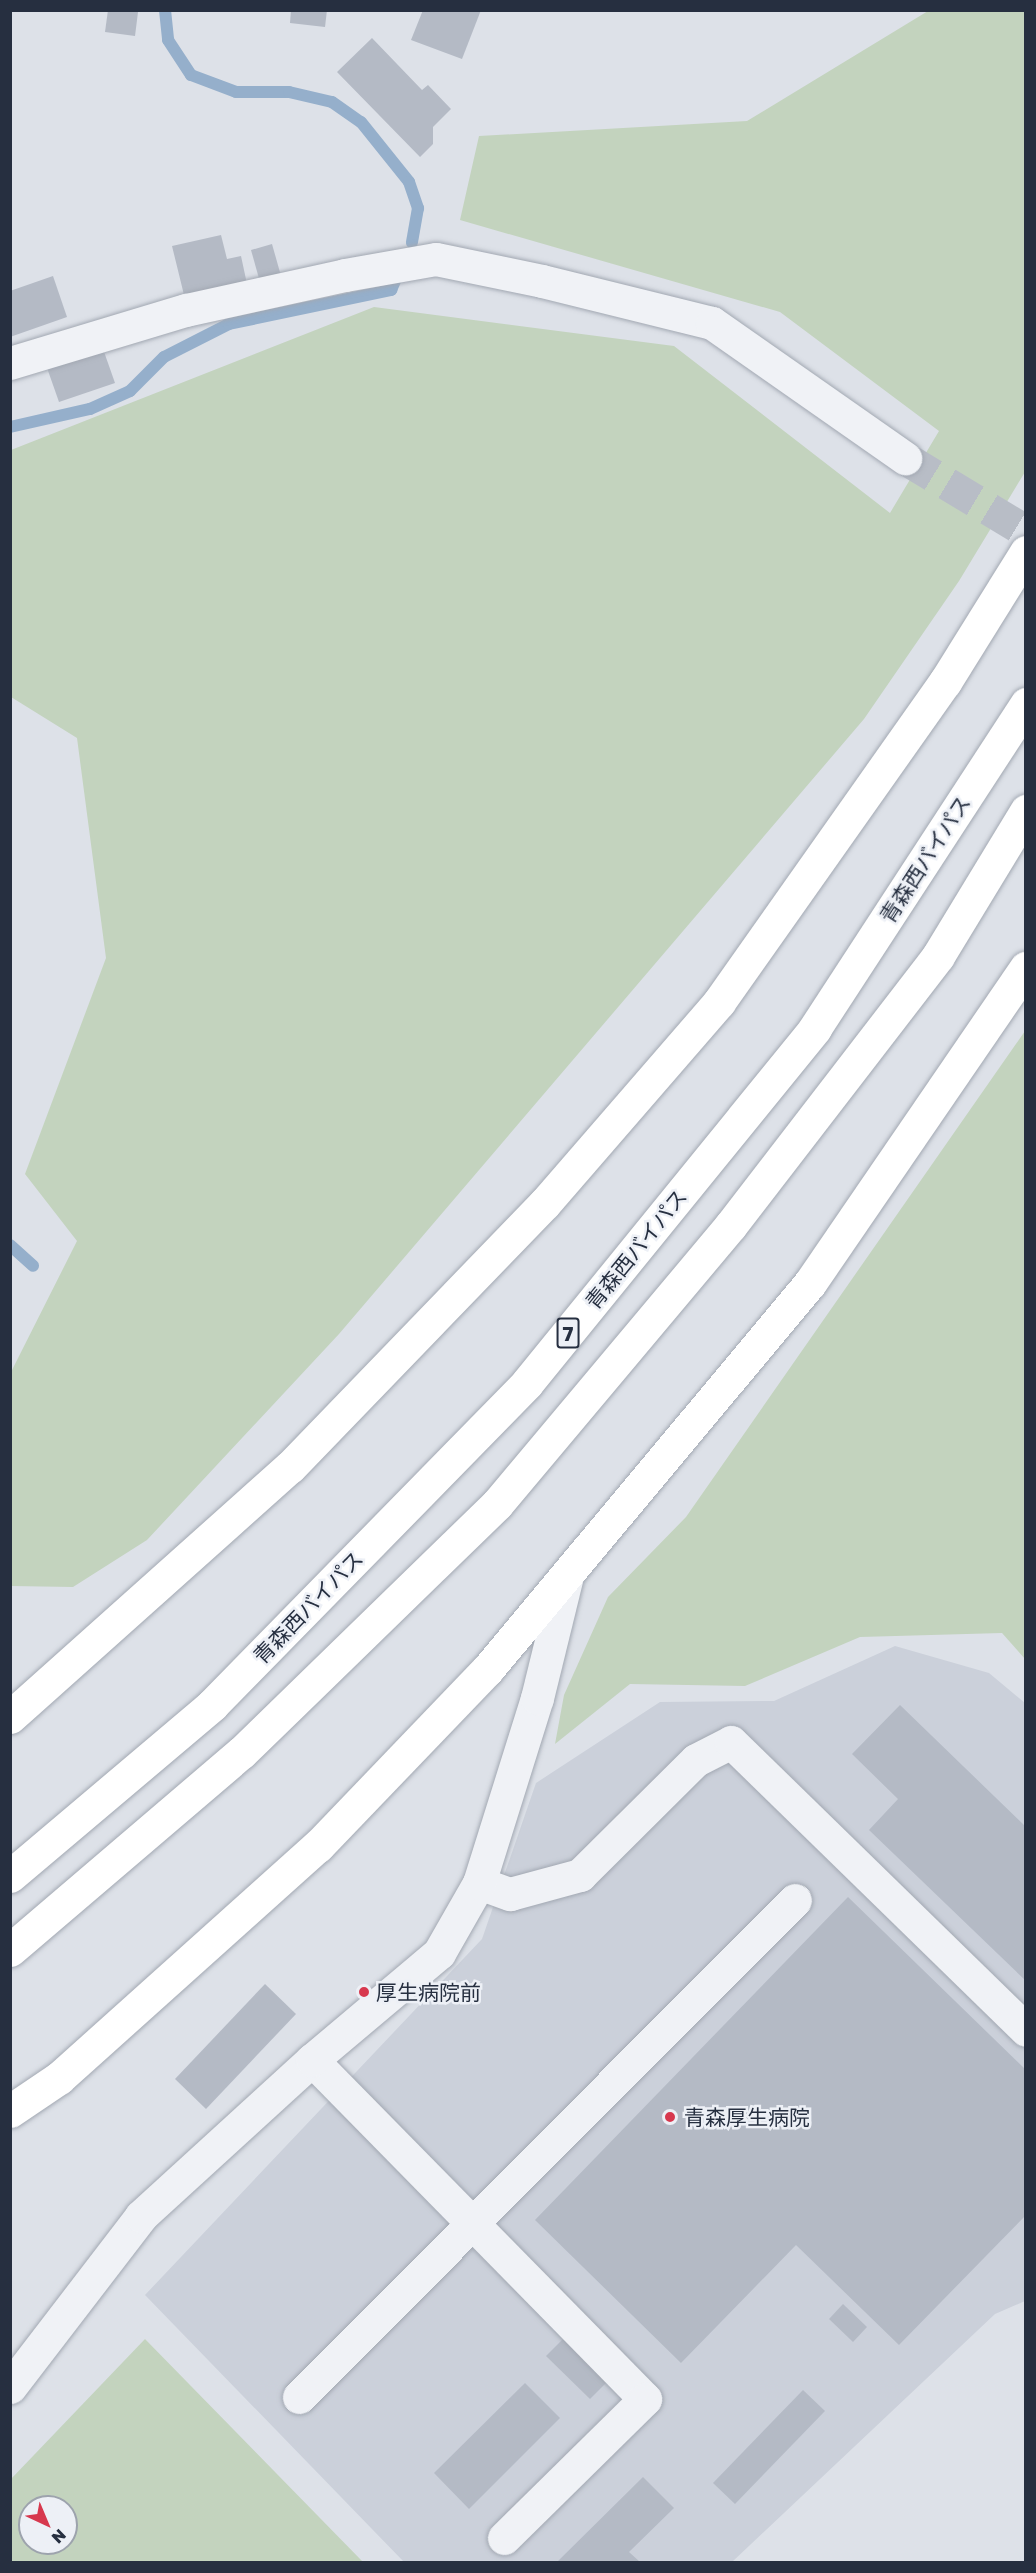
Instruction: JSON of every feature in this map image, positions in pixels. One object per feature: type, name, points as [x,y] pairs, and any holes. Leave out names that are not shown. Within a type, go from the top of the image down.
[{"type":"highway","points":[[10,1717],[290,1467],[545,1203],[719,1002],[945,682],[1026,552]]},
{"type":"highway","name":"青森西バイパス","points":[[10,1876],[212,1705],[527,1383],[815,1028],[1026,704]]},
{"type":"highway","points":[[10,1950],[242,1753],[497,1504],[731,1225],[938,956],[1026,811]]},
{"type":"highway","points":[[10,2111],[59,2078],[318,1846],[487,1670],[810,1282],[1026,968]]},
{"type":"street","points":[[10,363],[186,310],[345,275],[436,260],[542,280],[712,323],[905,458]]},
{"type":"street","points":[[10,2387],[141,2216],[312,2060],[439,1953],[479,1883],[537,1698],[567,1576]]},
{"type":"street","points":[[479,1883],[510,1894],[580,1875],[696,1760],[731,1742],[1026,2030]]},
{"type":"street","points":[[299,2397],[472,2220],[795,1900]]},
{"type":"street","points":[[312,2060],[645,2398],[504,2538]]},
{"type":"shaded area","name":"青森厚生病院","points":[[895,1646],[989,1673],[1025,1703],[1025,2301],[995,2314],[732,2562],[404,2562],[145,2295],[482,1939],[536,1783],[660,1702],[774,1701]]},
{"type":"green space","points":[[928,11],[1025,11],[1025,472],[959,581],[864,719],[339,1334],[147,1540],[73,1587],[11,1586],[10,1374],[77,1241],[25,1174],[106,958],[77,738],[11,697],[11,450],[374,307],[674,346],[890,513],[939,431],[780,312],[460,220],[479,136],[747,121]]},
{"type":"green space","points":[[1025,1031],[1025,1659],[1002,1633],[860,1637],[745,1686],[630,1684],[555,1744],[564,1695],[608,1597],[686,1517]]},
{"type":"green space","points":[[145,2339],[363,2562],[11,2562],[11,2479]]},
{"type":"building","points":[[108,10],[138,12],[135,36],[105,32]]},
{"type":"building","points":[[291,10],[327,10],[325,27],[290,23]]},
{"type":"building","points":[[423,10],[481,10],[462,59],[411,40]]},
{"type":"building","points":[[372,38],[422,90],[428,85],[451,109],[433,127],[433,144],[420,157],[337,72]]},
{"type":"building","points":[[221,235],[227,259],[241,256],[247,284],[185,299],[172,246]]},
{"type":"building","points":[[272,244],[281,276],[260,282],[251,250]]},
{"type":"building","points":[[53,276],[67,317],[10,337],[10,291]]},
{"type":"building","points":[[102,346],[115,383],[59,402],[46,365]]},
{"type":"building","points":[[900,1705],[1026,1827],[1026,1981],[869,1830],[898,1799],[852,1754]]},
{"type":"building","points":[[848,1897],[1026,2070],[1026,2215],[899,2345],[796,2245],[681,2363],[535,2220]]},
{"type":"building","points":[[265,1984],[296,2014],[206,2109],[175,2079]]},
{"type":"building","points":[[843,2304],[867,2327],[853,2342],[829,2319]]},
{"type":"building","points":[[565,2337],[609,2380],[590,2399],[546,2356]]},
{"type":"building","points":[[525,2383],[560,2418],[469,2509],[434,2473]]},
{"type":"building","points":[[803,2390],[825,2411],[735,2504],[713,2483]]},
{"type":"building","points":[[643,2477],[674,2508],[629,2552],[640,2562],[557,2562]]},
{"type":"waterway","points":[[165,10],[168,40],[191,75],[236,92],[289,92],[332,102],[361,122],[409,182],[418,208],[412,242]]},
{"type":"waterway","points":[[10,427],[90,409],[130,391],[164,357],[229,324],[391,290],[395,281]]},
{"type":"waterway","points":[[10,1245],[33,1266]]},
{"type":"tunnel","points":[[905,458],[1026,531]]},
{"type":"place","name":"厚生病院前","points":[[364,1992]]},
{"type":"place","name":"青森厚生病院","points":[[670,2117]]}]
